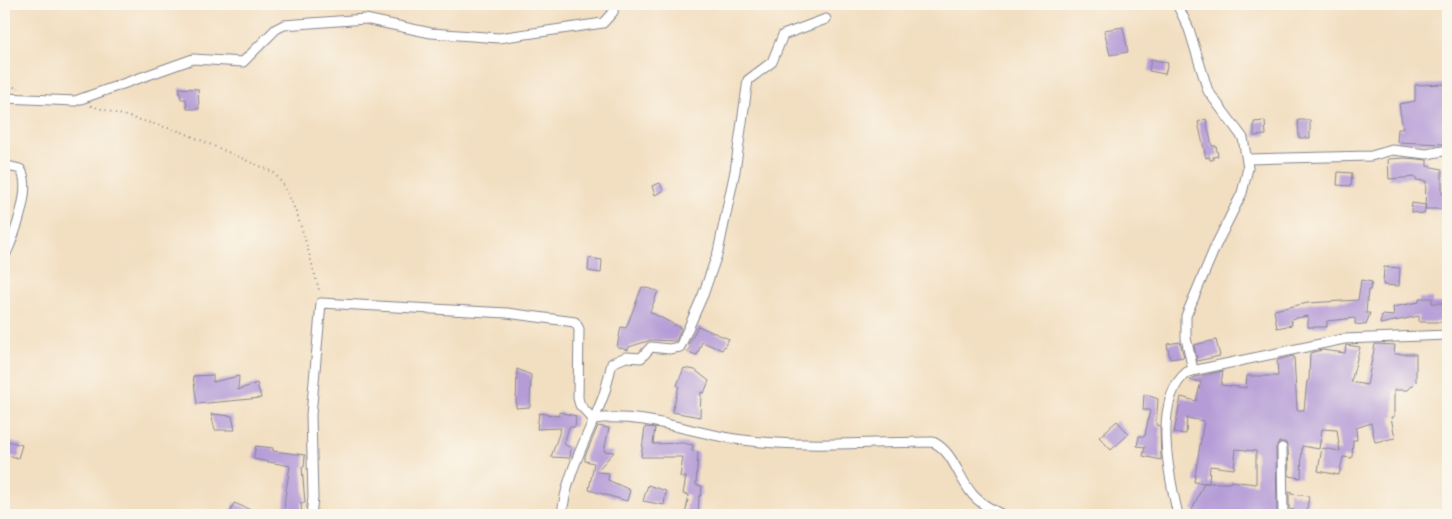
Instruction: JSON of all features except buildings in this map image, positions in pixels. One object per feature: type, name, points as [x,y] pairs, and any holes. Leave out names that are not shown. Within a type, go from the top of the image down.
[{"type":"street","points":[[4,98],[75,101],[193,59],[242,62],[276,29],[284,25],[365,19],[431,33],[499,38],[597,25],[611,16],[614,4]]},
{"type":"street","points":[[1177,4],[1189,29],[1208,91],[1243,138],[1248,159],[1248,168],[1242,193],[1216,245],[1186,316],[1186,338],[1192,370]]},
{"type":"street","points":[[562,515],[565,498],[593,419],[603,397],[612,363],[626,357],[641,358],[651,347],[676,349],[683,343],[718,252],[735,171],[748,80],[772,62],[783,35],[826,19]]},
{"type":"street","points":[[1248,159],[1372,156],[1392,150],[1427,154],[1448,150]]},
{"type":"street","points":[[4,165],[20,169],[25,178],[21,212],[4,258]]},
{"type":"street","points":[[311,515],[313,498],[311,415],[321,303],[508,313],[575,322],[579,329],[578,398],[580,405],[593,419]]},
{"type":"street","points":[[1178,515],[1169,470],[1168,414],[1176,383],[1187,372],[1344,339],[1448,335]]},
{"type":"street","points":[[593,419],[612,418],[660,422],[742,440],[812,445],[932,442],[941,446],[949,456],[972,494],[982,504],[1002,515]]},
{"type":"street","points":[[1282,448],[1283,515]]},
{"type":"path","points":[[4,86],[21,88]]},
{"type":"path","points":[[75,101],[182,132],[273,172],[282,181],[298,221],[321,303]]}]
